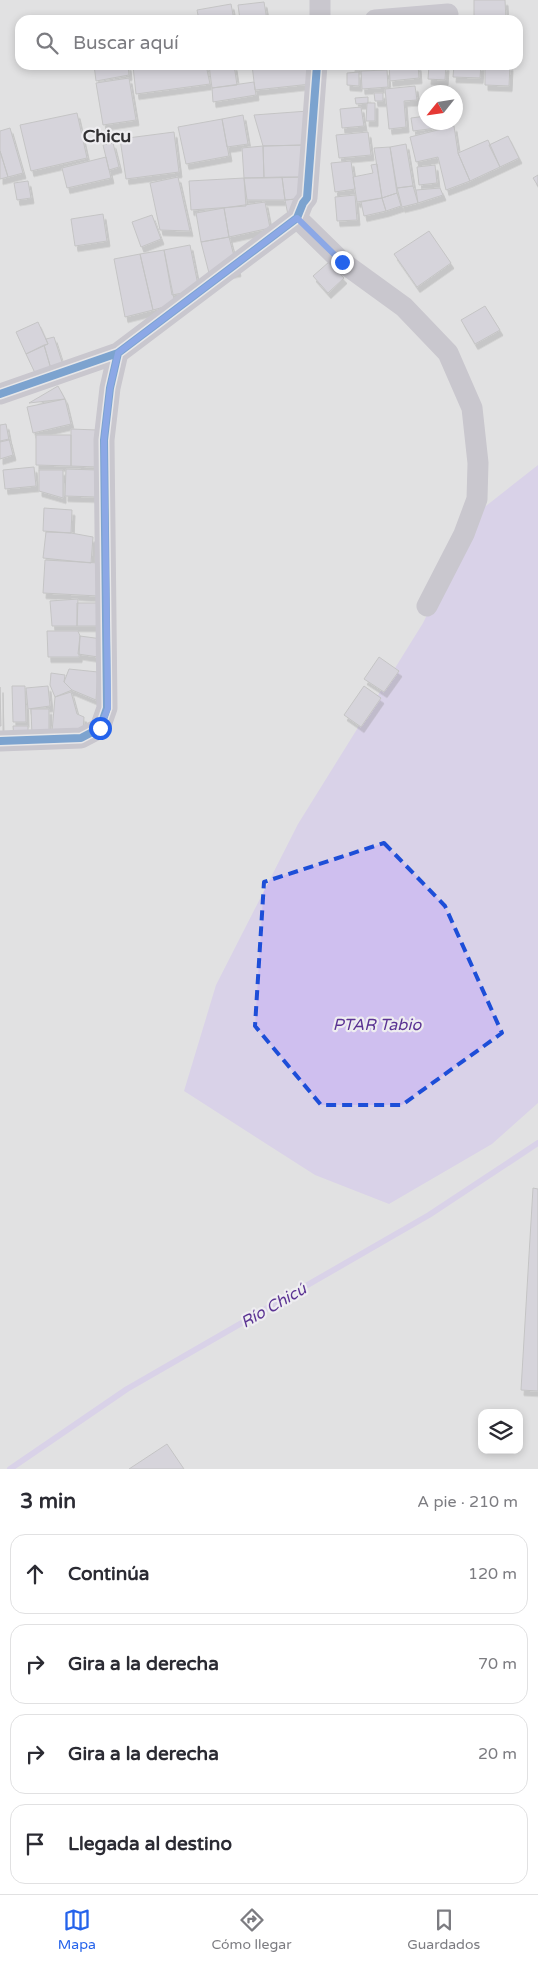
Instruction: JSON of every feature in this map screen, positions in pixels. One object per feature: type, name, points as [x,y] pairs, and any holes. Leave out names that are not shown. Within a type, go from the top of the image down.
[{"type":"street","points":[[320,0],[320,15]]},
{"type":"street","points":[[436,15],[448,14]]},
{"type":"street","points":[[0,394],[118,353],[297,218],[307,198],[317,70]]},
{"type":"street","points":[[297,218],[342,262],[404,307],[448,353],[472,408],[478,463],[477,499],[464,534],[427,606]]},
{"type":"street","points":[[0,741],[80,738],[100,728],[108,708],[104,440],[110,388],[118,353]]},
{"type":"highlighted area","points":[[384,843],[445,906],[502,1033],[402,1105],[321,1105],[255,1026],[264,882]]},
{"type":"water","name":"PTAR Tabio","points":[[538,465],[538,1103],[492,1144],[389,1204],[315,1175],[184,1091],[216,985],[298,824],[423,623],[477,513]]},
{"type":"building","points":[[474,0],[505,0],[506,15],[474,15]]},
{"type":"building","points":[[264,2],[266,15],[239,15],[238,5]]},
{"type":"building","points":[[231,4],[233,15],[198,15],[197,10]]},
{"type":"building","points":[[95,70],[128,70],[129,75],[96,81]]},
{"type":"building","points":[[133,70],[207,70],[210,84],[136,94]]},
{"type":"building","points":[[210,70],[235,70],[237,85],[212,88]]},
{"type":"building","points":[[253,70],[310,70],[311,84],[255,90]]},
{"type":"building","points":[[387,70],[388,87],[362,89],[361,71]]},
{"type":"building","points":[[389,70],[418,70],[419,78],[390,81]]},
{"type":"building","points":[[429,70],[446,70],[445,80],[428,79]]},
{"type":"building","points":[[454,70],[481,70],[480,78],[453,77]]},
{"type":"building","points":[[485,70],[510,70],[509,86],[485,85]]},
{"type":"building","points":[[359,72],[359,86],[347,85],[347,73]]},
{"type":"building","points":[[129,78],[136,120],[103,125],[96,83]]},
{"type":"building","points":[[254,82],[256,95],[213,102],[212,88]]},
{"type":"building","points":[[415,86],[417,100],[404,101],[406,127],[389,129],[385,89]]},
{"type":"building","points":[[374,93],[383,93],[383,101],[375,101]]},
{"type":"building","points":[[368,97],[368,103],[356,104],[355,98]]},
{"type":"building","points":[[367,103],[375,103],[375,121],[366,121]]},
{"type":"building","points":[[361,107],[364,126],[342,128],[340,109]]},
{"type":"building","points":[[308,111],[305,145],[263,146],[254,115]]},
{"type":"building","points":[[77,113],[87,158],[31,171],[20,125]]},
{"type":"building","points":[[243,115],[248,144],[227,147],[222,119]]},
{"type":"building","points":[[418,117],[418,130],[421,130],[413,131],[411,118]]},
{"type":"building","points":[[222,119],[229,156],[186,164],[178,127]]},
{"type":"building","points":[[10,128],[23,173],[8,177],[0,151],[0,131]]},
{"type":"building","points":[[438,130],[455,130],[458,153],[470,181],[446,190],[438,157],[416,162],[410,137]]},
{"type":"building","points":[[174,132],[179,172],[126,179],[120,139]]},
{"type":"building","points":[[368,132],[371,155],[339,158],[336,135]]},
{"type":"building","points":[[508,136],[519,158],[500,167],[489,145]]},
{"type":"building","points":[[488,140],[500,167],[470,181],[458,153]]},
{"type":"building","points":[[113,143],[119,167],[109,170],[103,145]]},
{"type":"building","points":[[406,144],[413,186],[397,188],[390,147]]},
{"type":"building","points":[[305,145],[306,177],[264,178],[263,146]]},
{"type":"building","points":[[263,146],[264,178],[244,178],[242,148]]},
{"type":"building","points":[[390,147],[397,193],[382,198],[374,148]]},
{"type":"building","points":[[0,151],[8,177],[0,179]]},
{"type":"building","points":[[106,157],[111,178],[67,188],[62,168]]},
{"type":"building","points":[[351,161],[355,189],[335,192],[331,163]]},
{"type":"building","points":[[377,164],[382,198],[357,202],[353,177],[373,173],[371,165]]},
{"type":"building","points":[[435,165],[437,183],[419,185],[417,167]]},
{"type":"building","points":[[538,175],[538,186],[533,178]]},
{"type":"building","points":[[178,177],[190,231],[160,230],[150,183]]},
{"type":"building","points":[[282,177],[285,200],[247,200],[244,178]]},
{"type":"building","points":[[282,177],[306,177],[307,198],[285,200]]},
{"type":"building","points":[[244,178],[246,206],[191,210],[189,181]]},
{"type":"building","points":[[28,181],[31,198],[17,200],[14,183]]},
{"type":"building","points":[[413,186],[418,203],[402,207],[397,188]]},
{"type":"building","points":[[440,188],[443,195],[418,203],[416,190]]},
{"type":"building","points":[[397,193],[401,206],[386,211],[382,198]]},
{"type":"building","points":[[355,195],[357,220],[337,221],[335,197]]},
{"type":"building","points":[[307,198],[289,220],[285,200]]},
{"type":"building","points":[[382,198],[386,211],[364,216],[361,202]]},
{"type":"building","points":[[265,202],[270,228],[229,237],[224,208]]},
{"type":"building","points":[[224,208],[229,237],[201,242],[196,213]]},
{"type":"building","points":[[103,214],[107,241],[75,246],[71,219]]},
{"type":"building","points":[[152,215],[161,239],[141,247],[132,222]]},
{"type":"building","points":[[429,231],[451,263],[417,287],[394,254]]},
{"type":"building","points":[[229,237],[238,271],[210,277],[201,242]]},
{"type":"building","points":[[190,245],[199,290],[172,295],[164,250]]},
{"type":"building","points":[[164,250],[175,304],[153,310],[140,254]]},
{"type":"building","points":[[140,254],[153,310],[125,317],[114,259]]},
{"type":"building","points":[[329,262],[344,278],[328,293],[313,276]]},
{"type":"building","points":[[485,306],[500,330],[475,344],[461,320]]},
{"type":"building","points":[[38,322],[48,344],[26,354],[16,332]]},
{"type":"building","points":[[54,337],[63,365],[51,369],[44,345],[48,344],[46,339]]},
{"type":"building","points":[[44,345],[51,369],[35,373],[26,354]]},
{"type":"building","points":[[58,386],[65,399],[29,403]]},
{"type":"building","points":[[65,399],[71,424],[33,433],[27,407]]},
{"type":"building","points":[[6,424],[9,440],[0,442],[0,425]]},
{"type":"building","points":[[71,429],[97,430],[97,467],[71,466]]},
{"type":"building","points":[[36,435],[71,435],[71,466],[36,465]]},
{"type":"building","points":[[9,439],[13,455],[0,459],[0,441]]},
{"type":"building","points":[[34,467],[36,486],[5,489],[3,470]]},
{"type":"building","points":[[66,469],[97,470],[96,497],[65,496]]},
{"type":"building","points":[[39,470],[63,470],[63,498],[39,491]]},
{"type":"building","points":[[44,508],[72,510],[71,533],[43,531]]},
{"type":"building","points":[[46,532],[71,533],[93,537],[91,563],[43,558]]},
{"type":"building","points":[[45,560],[99,563],[98,596],[43,593]]},
{"type":"building","points":[[78,599],[77,626],[52,626],[50,601]]},
{"type":"building","points":[[77,603],[99,603],[99,626],[77,626]]},
{"type":"building","points":[[47,631],[78,631],[80,636],[79,657],[48,657]]},
{"type":"building","points":[[80,636],[102,639],[105,658],[78,654]]},
{"type":"building","points":[[379,657],[399,671],[384,692],[364,679]]},
{"type":"building","points":[[69,669],[98,672],[96,700],[72,690],[64,682]]},
{"type":"building","points":[[51,673],[65,675],[64,682],[72,690],[55,697],[50,685]]},
{"type":"building","points":[[12,686],[25,686],[26,722],[13,722]]},
{"type":"building","points":[[48,686],[50,706],[28,709],[26,688]]},
{"type":"building","points":[[364,686],[381,698],[361,727],[344,715]]},
{"type":"building","points":[[0,687],[1,726],[0,726]]},
{"type":"building","points":[[71,692],[77,714],[84,717],[83,734],[52,732],[55,697]]},
{"type":"building","points":[[31,709],[49,709],[49,736],[32,736]]},
{"type":"building","points":[[13,726],[28,726],[28,738],[14,739]]},
{"type":"building","points":[[533,1188],[538,1189],[538,1391],[521,1390]]},
{"type":"building","points":[[167,1444],[184,1469],[129,1469]]},
{"type":"waterway","name":"Río Chicú","points":[[10,1469],[127,1389],[429,1215],[538,1143]]},
{"type":"cycle path","points":[[0,394],[118,353],[297,218],[307,198],[317,70]]},
{"type":"cycle path","points":[[0,741],[81,738],[100,728],[107,708],[104,440],[110,388],[118,353]]},
{"type":"district","name":"Chicu","points":[[107,136]]},
{"type":"route","points":[[100,728],[108,708],[104,440],[110,388],[118,353],[297,218],[342,262]]}]
